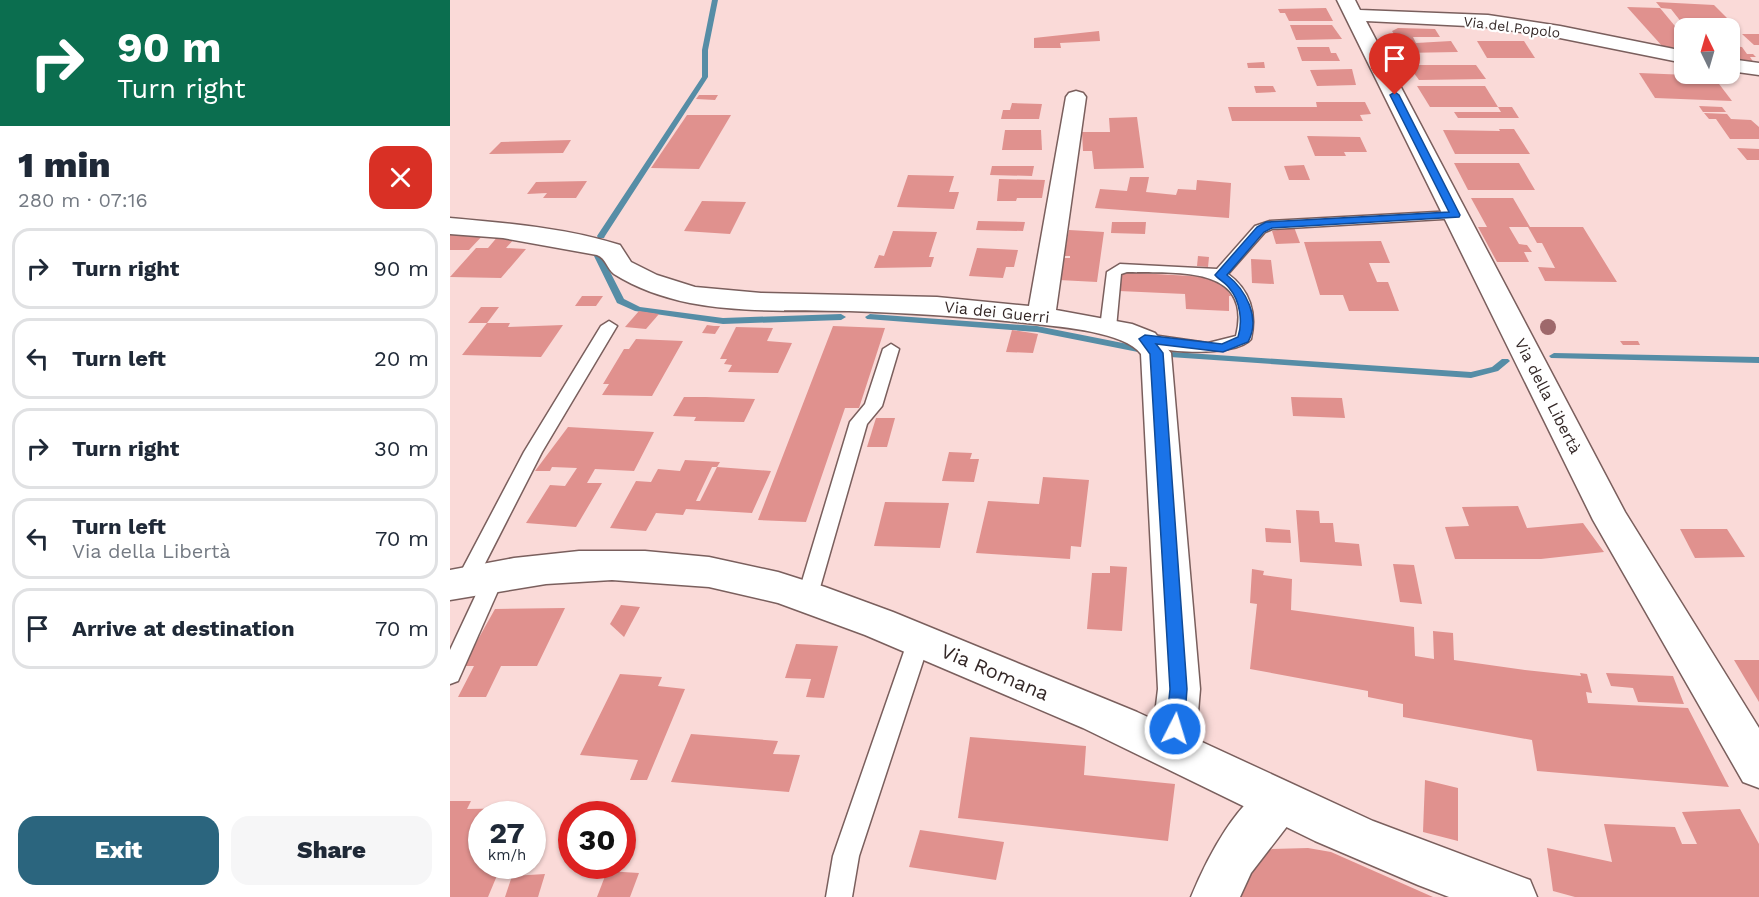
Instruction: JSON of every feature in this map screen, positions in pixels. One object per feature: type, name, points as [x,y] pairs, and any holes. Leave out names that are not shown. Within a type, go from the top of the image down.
[{"type":"street","points":[[1475,2],[1488,21]]},
{"type":"street","name":"Via del Popolo","points":[[1350,8],[1488,21],[1674,55]]},
{"type":"street","name":"Via della Libertà","points":[[1350,8],[1611,520],[1759,767]]},
{"type":"street","points":[[1743,67],[1759,86]]},
{"type":"street","points":[[1041,316],[1076,98]]},
{"type":"street","name":"Via dei Guerri","points":[[450,226],[504,230],[602,248],[612,251],[621,267],[647,282],[692,295],[761,301],[937,305],[1041,316],[1108,328],[1145,339]]},
{"type":"street","points":[[1145,339],[1156,353],[1179,689],[1173,748]]},
{"type":"street","name":"Via Romana","points":[[470,580],[621,566],[708,571],[749,580],[807,598],[919,640],[1173,748],[1279,801],[1384,848],[1513,897]]},
{"type":"street","points":[[1215,897],[1234,856],[1279,801]]},
{"type":"lane","points":[[1220,275],[1260,229],[1270,225],[1455,215]]},
{"type":"lane","points":[[1108,328],[1114,272],[1125,267],[1220,275],[1234,286],[1244,304],[1246,329],[1244,339],[1223,348],[1145,339]]},
{"type":"lane","points":[[450,674],[470,580],[517,478],[563,396],[609,327]]},
{"type":"lane","points":[[807,598],[859,422],[873,406],[891,349]]},
{"type":"lane","points":[[839,897],[846,856],[919,640]]},
{"type":"building","points":[[1656,2],[1714,5],[1727,18],[1678,18],[1671,9],[1661,8]]},
{"type":"building","points":[[1627,7],[1660,8],[1674,25],[1674,48],[1663,47]]},
{"type":"building","points":[[1326,8],[1333,21],[1289,21],[1285,13],[1280,13],[1278,9]]},
{"type":"building","points":[[1290,25],[1332,25],[1342,39],[1296,40]]},
{"type":"building","points":[[1398,28],[1435,29],[1440,37],[1413,37],[1416,43],[1451,41],[1458,52],[1401,53],[1392,31]]},
{"type":"building","points":[[1099,31],[1100,41],[1060,43],[1061,48],[1034,48],[1034,38]]},
{"type":"building","points":[[1742,34],[1759,34],[1759,45],[1754,45]]},
{"type":"building","points":[[1477,41],[1524,41],[1535,58],[1487,58]]},
{"type":"building","points":[[1297,47],[1329,47],[1331,53],[1336,53],[1340,61],[1302,61]]},
{"type":"building","points":[[1740,47],[1747,54],[1753,54],[1756,57],[1750,57],[1754,63],[1740,61]]},
{"type":"building","points":[[1264,62],[1265,68],[1248,68],[1247,63]]},
{"type":"building","points":[[1408,65],[1476,65],[1486,79],[1419,80]]},
{"type":"building","points":[[1352,69],[1356,85],[1317,86],[1310,70]]},
{"type":"building","points":[[1639,73],[1674,74],[1674,84],[1719,84],[1732,101],[1655,98]]},
{"type":"building","points":[[1254,86],[1273,86],[1276,92],[1256,93]]},
{"type":"building","points":[[1417,86],[1485,86],[1498,107],[1430,107]]},
{"type":"building","points":[[699,95],[718,95],[715,100],[696,99]]},
{"type":"building","points":[[1316,102],[1365,102],[1371,114],[1360,115],[1363,121],[1232,121],[1228,107],[1317,107]]},
{"type":"building","points":[[1012,103],[1042,104],[1039,119],[1001,119],[1003,110],[1010,110]]},
{"type":"building","points":[[1699,106],[1722,107],[1726,112],[1703,112]]},
{"type":"building","points":[[1498,107],[1512,107],[1519,118],[1458,118],[1454,112],[1501,112]]},
{"type":"building","points":[[1704,113],[1727,114],[1731,119],[1751,120],[1759,127],[1759,139],[1730,139],[1716,119],[1709,119]]},
{"type":"building","points":[[687,115],[731,115],[699,169],[651,168]]},
{"type":"building","points":[[1137,117],[1144,168],[1094,169],[1092,151],[1083,151],[1082,132],[1110,132],[1109,118]]},
{"type":"building","points":[[1499,129],[1514,129],[1530,154],[1455,154],[1443,130],[1500,131]]},
{"type":"building","points":[[1005,130],[1041,130],[1042,150],[1002,150]]},
{"type":"building","points":[[1307,136],[1360,137],[1367,152],[1344,152],[1346,156],[1315,156]]},
{"type":"building","points":[[571,140],[563,153],[489,154],[501,142]]},
{"type":"building","points":[[1737,148],[1759,149],[1759,160],[1747,160]]},
{"type":"building","points":[[1454,163],[1519,163],[1535,190],[1468,190]]},
{"type":"building","points":[[1304,165],[1310,180],[1289,180],[1284,166]]},
{"type":"building","points":[[992,166],[1034,166],[1032,176],[990,175]]},
{"type":"building","points":[[908,175],[954,176],[949,192],[959,192],[954,209],[897,207]]},
{"type":"building","points":[[1130,177],[1149,177],[1146,192],[1176,195],[1178,189],[1196,190],[1197,180],[1231,183],[1229,218],[1095,208],[1100,189],[1127,191]]},
{"type":"building","points":[[999,179],[1045,180],[1042,198],[997,201]]},
{"type":"building","points":[[587,181],[576,198],[543,198],[547,193],[527,194],[536,182]]},
{"type":"building","points":[[1471,198],[1513,198],[1530,227],[1583,227],[1617,282],[1545,281],[1538,267],[1555,268],[1542,243],[1537,243],[1528,227],[1509,227],[1519,244],[1527,245],[1532,252],[1524,252],[1529,262],[1497,262],[1478,227],[1487,227]]},
{"type":"building","points":[[702,201],[746,202],[730,234],[684,231]]},
{"type":"building","points":[[978,221],[1025,222],[1023,231],[976,230]]},
{"type":"building","points":[[1112,222],[1146,222],[1145,234],[1111,233]]},
{"type":"building","points":[[1294,227],[1300,243],[1276,244],[1272,231]]},
{"type":"building","points":[[450,230],[485,233],[469,250],[450,250]]},
{"type":"building","points":[[1069,230],[1104,232],[1097,282],[1059,280],[1064,258],[1070,258],[1070,256],[1064,256]]},
{"type":"building","points":[[893,231],[937,232],[929,257],[934,257],[931,267],[874,268],[879,255],[884,256]]},
{"type":"building","points":[[499,235],[516,237],[506,248],[526,249],[501,278],[450,277],[476,248],[488,248]]},
{"type":"building","points":[[1381,241],[1390,263],[1369,263],[1377,282],[1388,282],[1399,311],[1349,311],[1343,295],[1320,295],[1304,242]]},
{"type":"building","points":[[977,248],[1018,250],[1014,267],[1006,267],[1003,278],[969,276]]},
{"type":"building","points":[[1198,256],[1209,257],[1208,267],[1197,266]]},
{"type":"building","points":[[1251,259],[1271,260],[1274,284],[1252,283]]},
{"type":"building","points":[[1121,272],[1208,277],[1221,280],[1231,296],[1229,296],[1229,311],[1186,309],[1185,294],[1119,291]]},
{"type":"building","points":[[582,296],[603,296],[596,306],[575,306]]},
{"type":"building","points":[[481,307],[499,307],[487,323],[468,323]]},
{"type":"building","points":[[639,311],[659,314],[646,329],[625,327]]},
{"type":"building","points":[[487,323],[510,323],[508,327],[563,325],[541,357],[462,355]]},
{"type":"building","points":[[707,325],[720,326],[715,334],[702,333]]},
{"type":"building","points":[[833,326],[885,328],[859,408],[845,408],[806,522],[758,520]]},
{"type":"building","points":[[736,327],[773,328],[767,341],[792,343],[778,373],[728,372],[732,365],[724,364],[727,359],[720,359]]},
{"type":"building","points":[[1012,330],[1038,334],[1033,353],[1006,352]]},
{"type":"building","points":[[636,339],[683,341],[652,396],[602,395],[609,384],[603,384],[624,349],[629,349]]},
{"type":"building","points":[[1620,341],[1638,341],[1640,345],[1623,345]]},
{"type":"building","points":[[684,397],[755,399],[744,422],[694,421],[696,417],[673,416]]},
{"type":"building","points":[[1291,397],[1342,398],[1345,418],[1293,416]]},
{"type":"building","points":[[876,418],[895,418],[887,447],[867,447]]},
{"type":"building","points":[[568,427],[654,432],[634,471],[595,469],[587,483],[602,483],[576,527],[526,523],[550,485],[565,486],[577,468],[552,467],[550,471],[535,471]]},
{"type":"building","points":[[949,452],[972,453],[970,459],[979,459],[974,482],[942,481]]},
{"type":"building","points":[[685,460],[720,462],[717,467],[771,471],[752,513],[686,509],[683,515],[656,513],[646,531],[610,528],[636,481],[651,482],[658,469],[680,471]],"holes":[[[712,467],[717,467],[700,501],[696,501]]]},
{"type":"building","points":[[1043,477],[1089,480],[1081,547],[1071,546],[1070,559],[976,553],[988,501],[1039,504]]},
{"type":"building","points":[[885,502],[949,503],[940,548],[874,546]]},
{"type":"building","points":[[1518,506],[1527,528],[1583,523],[1604,552],[1541,559],[1455,559],[1445,527],[1469,526],[1462,507]]},
{"type":"building","points":[[1296,510],[1319,511],[1320,523],[1333,523],[1335,542],[1359,544],[1362,566],[1300,562]]},
{"type":"building","points":[[1265,528],[1290,530],[1291,543],[1266,542]]},
{"type":"building","points":[[1680,529],[1727,529],[1745,557],[1695,558]]},
{"type":"building","points":[[1393,564],[1414,565],[1422,604],[1400,602]]},
{"type":"building","points":[[1110,566],[1127,567],[1122,631],[1087,629],[1092,573],[1110,573]]},
{"type":"building","points":[[1252,569],[1264,571],[1263,575],[1292,579],[1291,610],[1414,627],[1415,656],[1434,659],[1433,631],[1453,633],[1454,660],[1581,676],[1580,673],[1587,674],[1592,693],[1586,692],[1588,703],[1688,708],[1729,787],[1537,771],[1532,740],[1403,717],[1403,704],[1368,697],[1368,691],[1250,669],[1257,604],[1250,603]]},
{"type":"building","points":[[621,605],[640,607],[624,637],[610,624]]},
{"type":"building","points":[[565,608],[537,666],[501,666],[486,697],[458,697],[474,666],[463,666],[495,609]]},
{"type":"building","points":[[796,644],[838,646],[824,698],[806,697],[811,679],[785,678]]},
{"type":"building","points":[[1734,660],[1759,660],[1759,702]]},
{"type":"building","points":[[1606,673],[1673,676],[1684,704],[1638,702],[1633,688],[1611,686]]},
{"type":"building","points":[[620,674],[662,677],[658,686],[685,689],[647,780],[630,780],[638,760],[580,755]]},
{"type":"building","points":[[691,734],[778,741],[773,754],[800,755],[789,792],[671,782]]},
{"type":"building","points":[[970,737],[1086,746],[1084,775],[1175,784],[1168,841],[958,818]]},
{"type":"building","points":[[1425,780],[1458,788],[1458,841],[1423,832]]},
{"type":"building","points":[[450,801],[468,801],[468,879],[496,879],[488,897],[450,897]]},
{"type":"building","points":[[1740,809],[1759,844],[1759,897],[1575,897],[1553,891],[1547,848],[1612,862],[1604,824],[1675,827],[1682,844],[1697,844],[1682,812]]},
{"type":"building","points":[[920,830],[1004,842],[996,880],[909,867]]},
{"type":"building","points":[[1308,848],[1331,852],[1433,897],[1233,897],[1253,860],[1272,849]]},
{"type":"building","points":[[636,873],[639,873],[630,897],[597,897],[604,879],[636,879]]},
{"type":"building","points":[[511,879],[543,879],[538,897],[505,897]]},
{"type":"waterway","points":[[601,236],[705,77],[705,50],[715,0]]},
{"type":"waterway","points":[[598,256],[620,301],[638,309],[723,321],[841,317]]},
{"type":"waterway","points":[[870,317],[1037,329],[1143,350]]},
{"type":"waterway","points":[[1173,355],[1471,375],[1495,369],[1505,361]]},
{"type":"waterway","points":[[1554,356],[1759,360]]},
{"type":"route","points":[[1175,729],[1179,689],[1156,353],[1145,339],[1223,348],[1235,345],[1244,339],[1246,329],[1244,304],[1234,286],[1220,275],[1260,229],[1270,225],[1293,222],[1455,215],[1395,95]]}]
